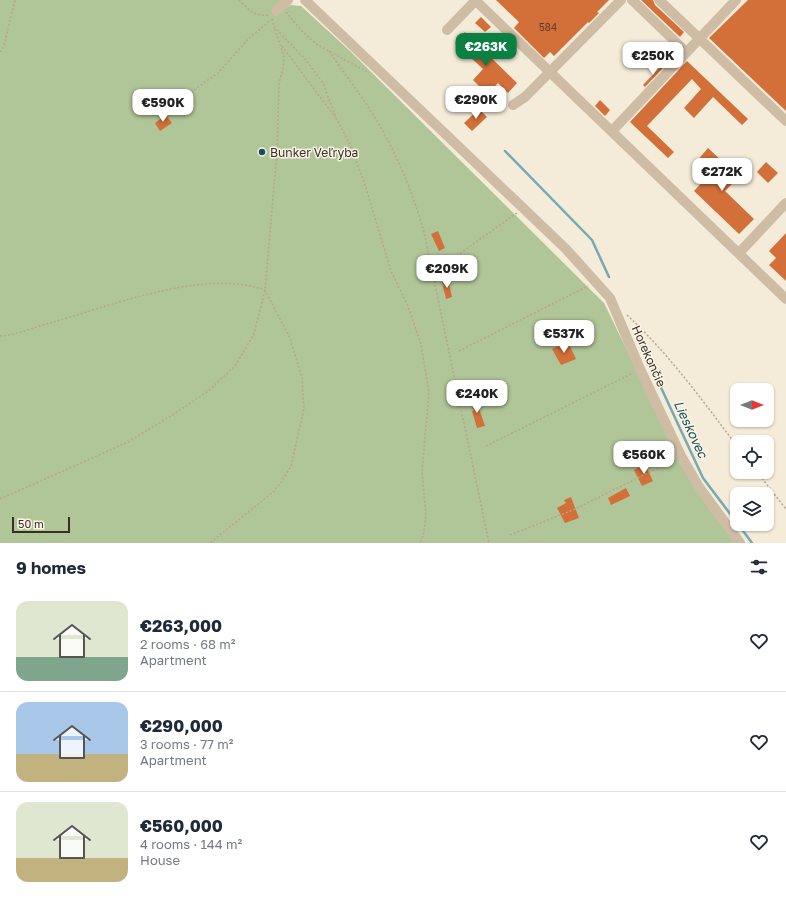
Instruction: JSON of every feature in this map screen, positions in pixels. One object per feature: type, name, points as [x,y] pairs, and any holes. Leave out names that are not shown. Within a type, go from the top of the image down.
[{"type":"lane","points":[[274,16],[288,0]]},
{"type":"lane","name":"Horekončie","points":[[305,0],[566,249],[610,298],[640,369],[682,456],[699,488],[740,543]]},
{"type":"lane","points":[[447,30],[476,0],[786,299]]},
{"type":"lane","points":[[513,105],[525,97],[621,0]]},
{"type":"lane","points":[[632,0],[686,52]]},
{"type":"lane","points":[[658,0],[786,121]]},
{"type":"lane","points":[[612,131],[736,0]]},
{"type":"lane","points":[[739,253],[786,203]]},
{"type":"path","points":[[0,52],[4,46],[15,0]]},
{"type":"path","points":[[239,0],[252,13],[262,16],[273,14],[274,16]]},
{"type":"path","points":[[0,499],[128,442],[208,391],[235,366],[254,334],[265,290],[277,152],[279,83],[284,63],[281,45],[274,27],[274,16]]},
{"type":"path","points":[[181,99],[218,73],[249,38],[274,16]]},
{"type":"path","points":[[274,27],[306,59],[323,83],[336,118],[353,152],[366,188],[391,271],[408,306],[421,344],[429,393],[422,471],[426,516],[423,537],[419,543]]},
{"type":"path","points":[[281,45],[336,118]]},
{"type":"path","points":[[329,51],[350,79],[385,135],[412,193],[424,232],[489,543]]},
{"type":"path","points":[[449,265],[455,257],[524,209]]},
{"type":"path","points":[[0,336],[150,294],[193,286],[228,283],[249,284],[265,290],[290,338],[302,378],[304,409],[291,466],[282,481],[273,492],[210,543]]},
{"type":"path","points":[[459,350],[586,287]]},
{"type":"path","points":[[626,314],[673,362],[730,437]]},
{"type":"path","name":"Horekončie","points":[[486,446],[636,371]]},
{"type":"path","points":[[510,535],[573,510],[676,458]]},
{"type":"path","points":[[762,479],[786,509]]},
{"type":"green space","points":[[0,0],[280,0],[285,8],[291,5],[301,6],[350,51],[604,303],[679,457],[735,543],[0,543]]},
{"type":"building","points":[[496,0],[609,0],[597,12],[599,13],[554,56],[550,52],[544,58],[514,28],[519,22]]},
{"type":"building","points":[[641,0],[653,0],[655,5],[684,32],[680,37]]},
{"type":"building","points":[[748,0],[786,0],[786,111],[709,38]]},
{"type":"building","points":[[481,17],[491,27],[485,32],[475,23]]},
{"type":"building","points":[[465,32],[517,83],[508,93],[498,83],[487,94],[473,80],[483,69],[455,43]]},
{"type":"building","points":[[687,61],[748,119],[742,125],[713,97],[694,118],[684,108],[701,89],[692,79],[647,126],[674,152],[668,158],[630,122]]},
{"type":"building","points":[[661,66],[663,68],[645,87],[643,85]]},
{"type":"building","points":[[600,100],[610,110],[605,116],[595,106]]},
{"type":"building","points":[[479,109],[487,117],[472,131],[464,123]]},
{"type":"building","points":[[166,115],[172,123],[160,131],[155,123]]},
{"type":"building","points":[[708,148],[739,177],[725,191],[754,219],[739,234],[694,191],[710,174],[697,161]]},
{"type":"building","points":[[766,162],[778,173],[768,183],[757,172]]},
{"type":"building","points":[[438,231],[445,248],[439,251],[431,234]]},
{"type":"building","points":[[786,233],[786,281],[769,265],[776,258],[769,251]]},
{"type":"building","points":[[448,279],[452,297],[446,299],[442,282]]},
{"type":"building","points":[[568,342],[576,359],[561,365],[552,349]]},
{"type":"building","points":[[475,397],[485,426],[477,428],[472,411],[474,411],[469,400]]},
{"type":"building","points":[[645,464],[653,481],[642,486],[634,470]]},
{"type":"building","points":[[626,488],[630,496],[611,505],[608,498]]},
{"type":"building","points":[[571,497],[579,518],[565,523],[557,508],[566,503],[564,500]]},
{"type":"waterway","name":"Lieskovec","points":[[505,151],[592,240],[609,277]]},
{"type":"waterway","name":"Lieskovec","points":[[638,338],[703,478],[730,514]]},
{"type":"waterway","name":"Lieskovec","points":[[743,531],[752,543]]},
{"type":"place","name":"Bunker Veľryba","points":[[262,152]]}]
